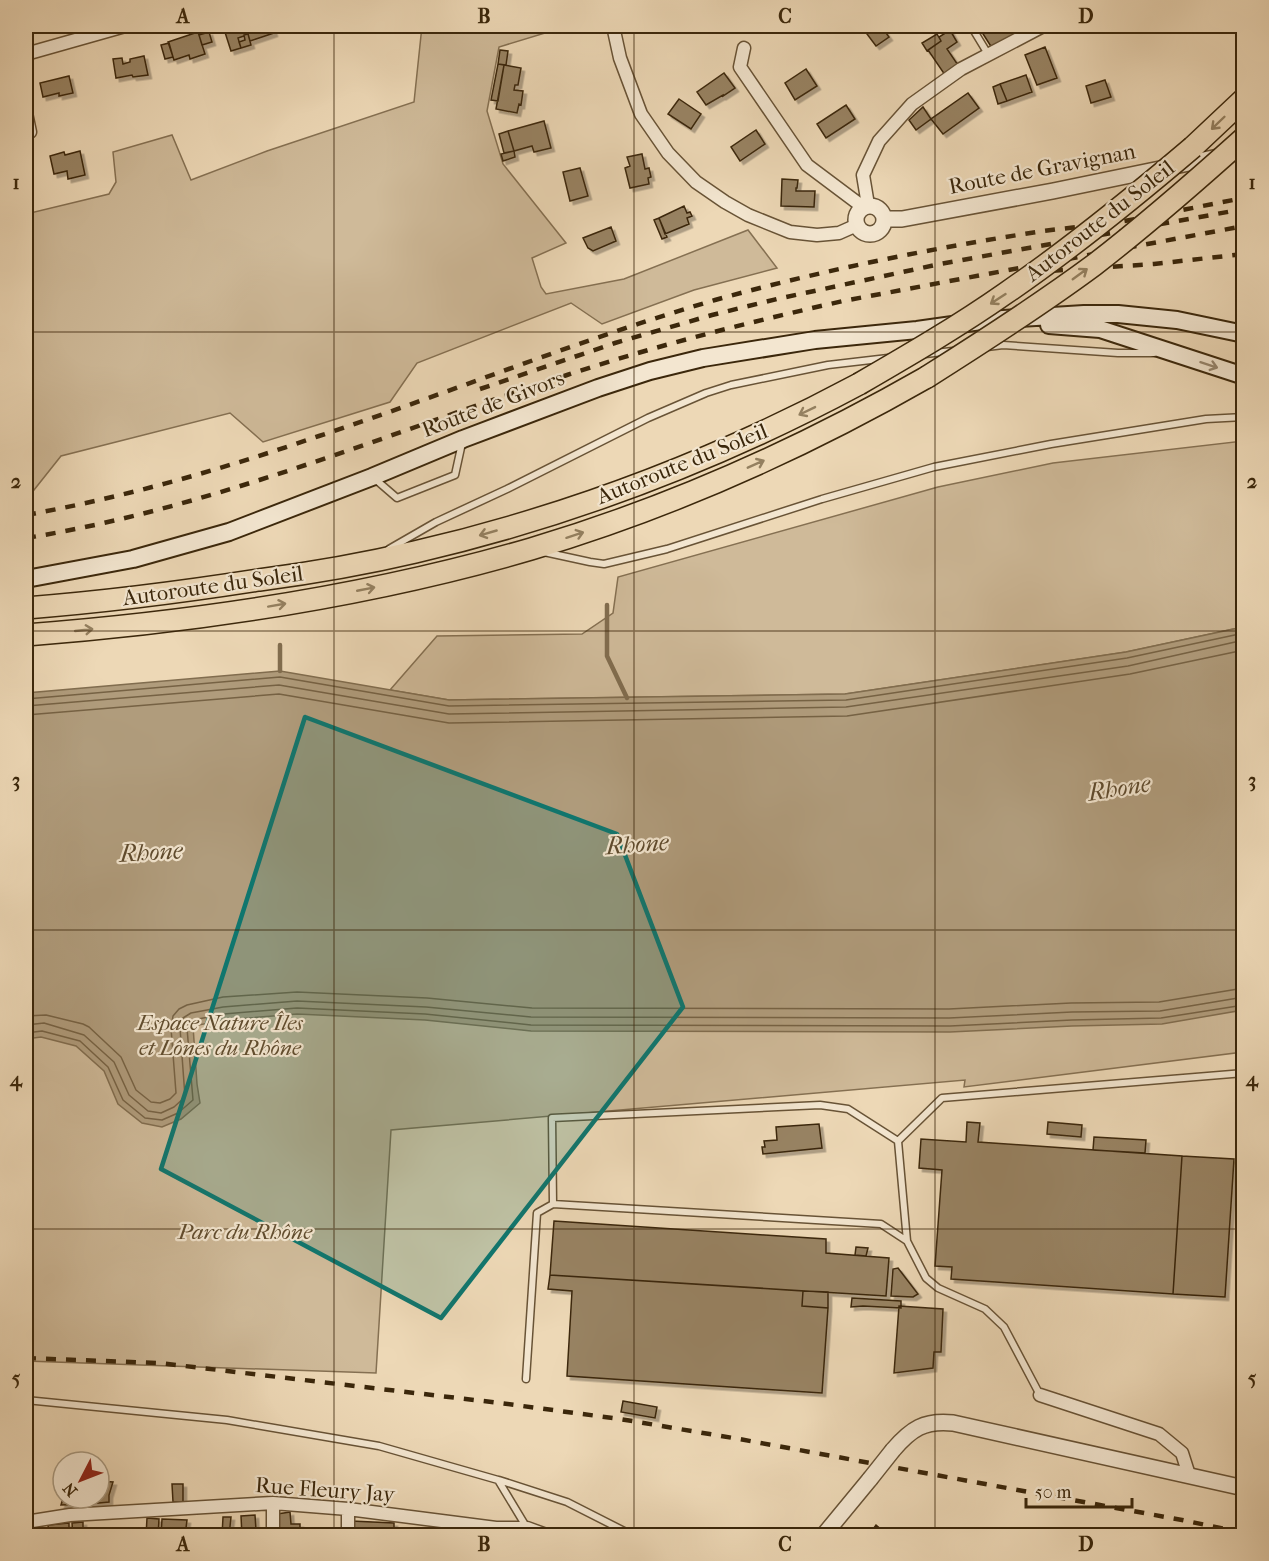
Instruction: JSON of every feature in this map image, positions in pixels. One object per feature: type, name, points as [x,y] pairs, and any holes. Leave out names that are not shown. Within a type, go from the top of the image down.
[{"type":"highway","name":"Autoroute du Soleil","points":[[26,608],[167,594],[285,577],[365,563],[458,542],[627,489],[729,447],[859,384],[970,317],[1104,221],[1193,147],[1244,99]]},
{"type":"highway","name":"Autoroute du Soleil","points":[[26,635],[134,625],[242,610],[401,582],[531,549],[636,513],[735,473],[859,414],[927,376],[1010,324],[1093,265],[1172,202],[1244,138]]},
{"type":"main road","name":"Route de Givors","points":[[26,579],[133,559],[229,532],[598,388],[703,358],[814,340],[988,320],[1084,314],[1147,316],[1244,334]]},
{"type":"main road","points":[[1141,343],[1139,329],[1147,316]]},
{"type":"main road","name":"Route de Givors","points":[[988,320],[1100,329],[1244,376]]},
{"type":"street","points":[[26,54],[95,30],[125,26]]},
{"type":"street","points":[[613,26],[620,58],[641,114],[668,153],[696,182],[748,215],[790,232],[816,235],[839,233],[857,225]]},
{"type":"street","points":[[744,48],[740,67],[807,165],[865,206],[876,207],[881,211],[884,224],[879,231],[872,234],[864,232],[857,225],[856,215],[865,206],[863,175],[879,141],[912,104],[961,69],[1043,26]]},
{"type":"street","points":[[26,113],[30,132]]},
{"type":"street","name":"Route de Gravignan","points":[[884,219],[903,219],[1244,152]]},
{"type":"street","points":[[1040,1395],[1159,1434],[1182,1453],[1189,1475]]},
{"type":"street","points":[[823,1536],[904,1437],[930,1422],[982,1429],[1244,1488]]},
{"type":"street","points":[[273,1503],[273,1536]]},
{"type":"street","name":"Rue Fleury Jay","points":[[26,1522],[70,1515],[273,1503],[348,1509],[496,1528],[527,1528],[549,1536]]},
{"type":"street","points":[[348,1509],[348,1536]]},
{"type":"lane","points":[[970,26],[988,55]]},
{"type":"lane","points":[[365,563],[436,522],[498,494],[648,418],[731,384],[828,365],[1003,345],[1118,354],[1169,353]]},
{"type":"lane","points":[[531,549],[604,564],[667,549],[822,499],[934,467],[1073,440],[1206,419],[1244,417]]},
{"type":"lane","points":[[372,477],[396,498],[455,475],[463,439]]},
{"type":"lane","points":[[897,1141],[942,1098],[1244,1073]]},
{"type":"lane","points":[[553,1203],[552,1118],[820,1105],[848,1109],[897,1141]]},
{"type":"lane","points":[[897,1141],[907,1241],[926,1278],[938,1288],[985,1309],[1004,1327],[1040,1395]]},
{"type":"lane","points":[[526,1379],[537,1213],[553,1203],[881,1224],[907,1241]]},
{"type":"lane","points":[[26,1400],[227,1420],[379,1446],[567,1502],[634,1536]]},
{"type":"lane","points":[[498,1480],[527,1528]]},
{"type":"highlighted area","points":[[305,717],[617,834],[683,1007],[441,1318],[161,1169]]},
{"type":"green space","points":[[422,26],[568,26],[499,47],[487,111],[503,164],[566,243],[532,258],[541,287],[546,294],[624,279],[748,230],[777,268],[694,290],[602,324],[571,303],[417,363],[390,402],[263,442],[230,413],[61,456],[26,500],[26,214],[109,194],[116,182],[113,152],[172,135],[191,180],[267,151],[414,102]]},
{"type":"green space","points":[[1243,441],[1243,627],[1126,652],[845,694],[449,700],[390,690],[437,636],[582,634],[613,613],[618,577],[938,487],[1053,463]]},
{"type":"green space","name":"Espace Nature Îles et Lônes du Rhône","points":[[1243,814],[1243,1052],[964,1087],[965,1080],[391,1130],[376,1373],[26,1361],[26,852]]},
{"type":"water","name":"Rhone","points":[[1243,627],[1243,1010],[1162,1024],[950,1032],[531,1031],[425,1020],[297,1014],[225,1020],[193,1026],[200,1103],[181,1119],[162,1127],[142,1123],[118,1104],[104,1071],[76,1046],[41,1037],[26,1039],[26,693],[280,671],[449,700],[845,694],[1126,652]]},
{"type":"building","points":[[223,26],[272,26],[274,33],[250,41],[248,34],[244,35],[238,38],[241,48],[231,51]]},
{"type":"building","points":[[861,26],[881,26],[889,37],[876,46]]},
{"type":"building","points":[[978,26],[993,28],[996,26],[1028,26],[1030,29],[992,48]]},
{"type":"building","points":[[950,30],[957,42],[947,49],[958,65],[945,75],[928,50],[941,41],[939,37]]},
{"type":"building","points":[[198,32],[205,54],[190,59],[189,55],[174,60],[168,42]]},
{"type":"building","points":[[209,32],[212,42],[202,45],[199,35]]},
{"type":"building","points":[[248,34],[251,45],[241,48],[239,42],[245,40],[244,35]]},
{"type":"building","points":[[937,34],[941,41],[927,51],[922,43]]},
{"type":"building","points":[[169,43],[173,57],[165,59],[161,45]]},
{"type":"building","points":[[1045,47],[1057,78],[1037,85],[1025,55]]},
{"type":"building","points":[[500,50],[508,51],[506,65],[498,64]]},
{"type":"building","points":[[144,56],[148,75],[116,78],[113,59],[122,58],[123,64],[130,62],[130,59]]},
{"type":"building","points":[[498,64],[504,65],[498,101],[491,100]]},
{"type":"building","points":[[504,65],[521,68],[518,85],[515,85],[514,90],[523,91],[517,113],[496,109]]},
{"type":"building","points":[[806,69],[817,86],[795,100],[785,83]]},
{"type":"building","points":[[724,73],[735,88],[706,105],[697,92]]},
{"type":"building","points":[[1026,75],[1032,92],[1007,101],[1000,84]]},
{"type":"building","points":[[69,76],[73,93],[59,96],[59,93],[43,97],[40,83]]},
{"type":"building","points":[[1105,80],[1111,97],[1091,103],[1086,86]]},
{"type":"building","points":[[1000,84],[1007,101],[998,104],[993,87]]},
{"type":"building","points":[[968,93],[979,108],[943,134],[931,119]]},
{"type":"building","points":[[679,99],[701,114],[691,129],[668,114]]},
{"type":"building","points":[[846,105],[855,119],[826,138],[817,124]]},
{"type":"building","points":[[923,107],[931,119],[916,130],[909,120]]},
{"type":"building","points":[[544,121],[551,148],[534,152],[532,146],[514,151],[508,131]]},
{"type":"building","points":[[756,130],[765,144],[740,161],[731,147]]},
{"type":"building","points":[[508,131],[514,151],[504,153],[499,134]]},
{"type":"building","points":[[80,151],[85,175],[68,179],[67,171],[54,174],[50,156]]},
{"type":"building","points":[[514,151],[515,157],[503,161],[501,154]]},
{"type":"building","points":[[642,154],[645,169],[649,168],[651,177],[648,178],[649,184],[630,188],[625,168],[630,166],[627,157]]},
{"type":"building","points":[[580,168],[588,196],[570,201],[563,172]]},
{"type":"building","points":[[782,179],[798,180],[796,191],[815,191],[814,207],[781,206]]},
{"type":"building","points":[[684,206],[687,213],[690,212],[692,216],[687,218],[689,224],[665,234],[659,218]]},
{"type":"building","points":[[659,218],[667,237],[662,239],[654,220]]},
{"type":"building","points":[[611,227],[616,241],[593,251],[588,248],[583,238]]},
{"type":"building","points":[[967,1122],[980,1123],[978,1142],[1182,1156],[1173,1294],[951,1279],[952,1267],[935,1266],[942,1170],[919,1168],[921,1139],[966,1142]]},
{"type":"building","points":[[1048,1122],[1082,1125],[1081,1137],[1047,1134]]},
{"type":"building","points":[[819,1124],[822,1148],[763,1154],[764,1141],[777,1140],[776,1127]]},
{"type":"building","points":[[1094,1137],[1146,1140],[1145,1153],[1093,1150]]},
{"type":"building","points":[[1182,1156],[1234,1159],[1225,1297],[1173,1294]]},
{"type":"building","points":[[554,1221],[826,1239],[826,1253],[889,1258],[886,1296],[550,1275]]},
{"type":"building","points":[[856,1247],[868,1248],[866,1256],[855,1255]]},
{"type":"building","points":[[898,1268],[918,1294],[913,1297],[891,1296],[893,1269]]},
{"type":"building","points":[[550,1275],[803,1291],[802,1306],[828,1308],[822,1393],[567,1376],[572,1291],[548,1289]]},
{"type":"building","points":[[803,1291],[828,1292],[828,1308],[802,1306]]},
{"type":"building","points":[[852,1298],[901,1301],[901,1308],[851,1307]]},
{"type":"building","points":[[899,1306],[943,1309],[941,1352],[934,1352],[933,1368],[894,1373]]},
{"type":"building","points":[[623,1401],[657,1407],[655,1418],[621,1412]]},
{"type":"building","points":[[172,1484],[183,1484],[183,1502],[173,1502]]},
{"type":"building","points":[[290,1512],[291,1524],[300,1524],[300,1536],[277,1536],[277,1514]]},
{"type":"building","points":[[255,1515],[254,1536],[242,1536],[241,1516]]},
{"type":"building","points":[[223,1517],[231,1517],[229,1536],[222,1536]]},
{"type":"building","points":[[147,1518],[159,1519],[158,1536],[146,1536]]},
{"type":"building","points":[[162,1519],[187,1520],[185,1536],[161,1536]]},
{"type":"building","points":[[351,1521],[394,1523],[394,1531],[351,1529]]},
{"type":"building","points":[[83,1522],[83,1536],[73,1536],[72,1523]]},
{"type":"building","points":[[69,1523],[69,1536],[49,1536],[48,1525]]},
{"type":"building","points":[[876,1525],[889,1536],[868,1536]]},
{"type":"waterway","points":[[607,605],[607,656],[627,698]]},
{"type":"waterway","points":[[280,645],[280,671]]},
{"type":"railway","points":[[26,515],[137,491],[247,460],[665,315],[756,289],[919,252],[1043,231],[1113,223],[1244,198]]},
{"type":"railway","points":[[480,389],[615,343],[777,299],[940,264],[1244,209]]},
{"type":"railway","points":[[26,538],[96,525],[232,489],[567,375],[739,326],[843,301],[1244,226]]},
{"type":"railway","points":[[1033,272],[1154,264],[1244,254]]},
{"type":"railway","points":[[26,1358],[159,1363],[620,1419],[1244,1533]]},
{"type":"park label","name":"Parc du Rhône","points":[[245,1232]]}]
